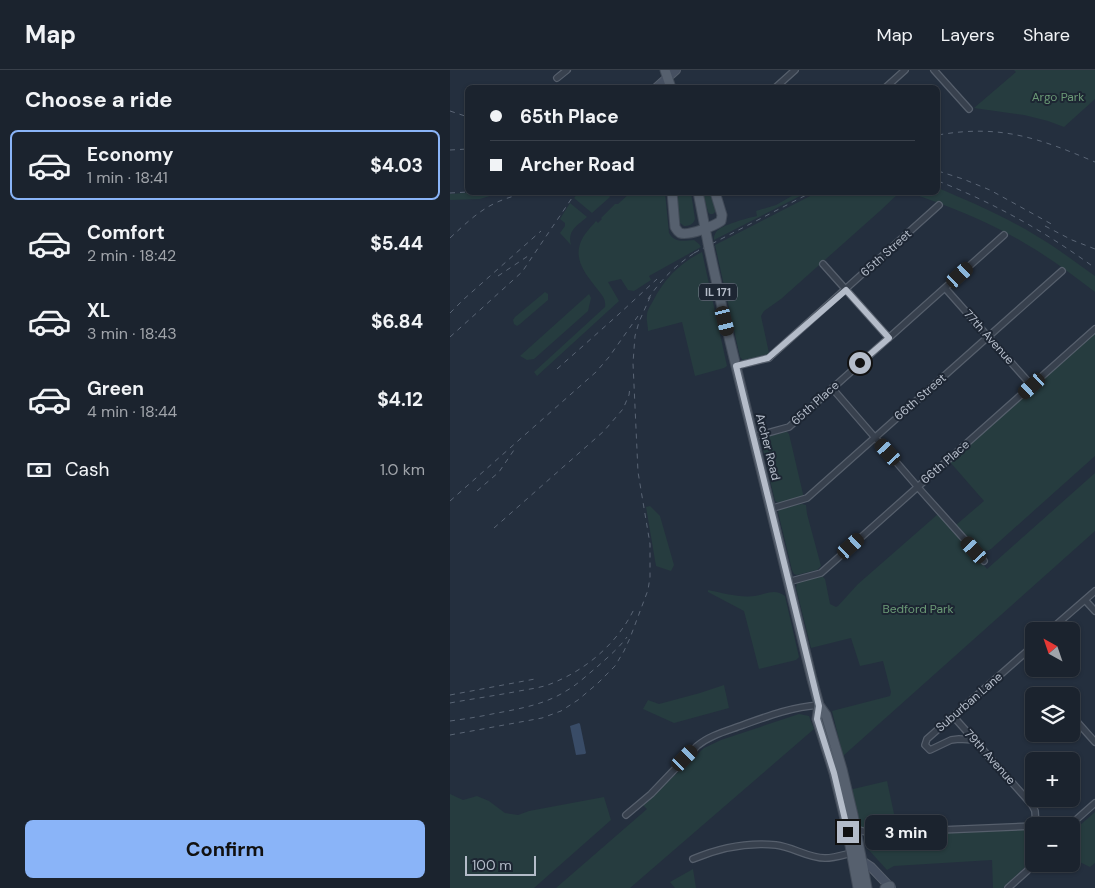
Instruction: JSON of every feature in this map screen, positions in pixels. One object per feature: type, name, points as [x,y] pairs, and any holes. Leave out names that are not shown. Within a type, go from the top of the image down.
[{"type":"main road","points":[[672,195],[674,222],[676,229],[683,233],[718,223],[722,218],[716,195]]},
{"type":"main road","name":"Archer Road","points":[[699,195],[708,246],[736,366],[819,706],[817,719],[834,773],[845,819],[858,888]]},
{"type":"main road","name":"Archer Road","points":[[819,706],[826,715],[839,758],[856,828],[867,888]]},
{"type":"street","points":[[557,78],[566,70]]},
{"type":"street","points":[[658,85],[666,74],[676,70]]},
{"type":"street","points":[[778,85],[795,70]]},
{"type":"street","points":[[888,85],[905,70]]},
{"type":"street","points":[[934,70],[969,109]]},
{"type":"street","name":"65th Street","points":[[736,366],[768,358],[939,205]]},
{"type":"street","name":"65th Place","points":[[753,437],[789,427],[1004,235]]},
{"type":"street","points":[[823,264],[889,338]]},
{"type":"street","name":"66th Street","points":[[770,509],[807,498],[1062,271]]},
{"type":"street","name":"77th Avenue","points":[[945,288],[1032,386]]},
{"type":"street","name":"66th Place","points":[[788,582],[820,573],[1095,329]]},
{"type":"street","points":[[832,388],[984,561]]},
{"type":"street","points":[[1059,622],[1095,591]]},
{"type":"street","points":[[1085,600],[1095,611]]},
{"type":"street","name":"Suburban Lane","points":[[975,740],[951,740],[932,750],[928,749],[925,745],[926,739],[1025,653]]},
{"type":"street","points":[[626,816],[651,794],[703,741],[774,714],[804,706],[819,706]]},
{"type":"street","name":"79th Avenue","points":[[953,716],[1032,805],[1034,817]]},
{"type":"street","points":[[1080,725],[1095,742]]},
{"type":"street","points":[[1079,817],[1095,803]]},
{"type":"street","points":[[856,828],[868,833],[1025,826]]},
{"type":"street","points":[[858,841],[868,833]]},
{"type":"street","points":[[694,859],[707,853],[734,846],[751,845],[778,846],[823,858],[851,853],[861,862],[871,867],[889,887]]},
{"type":"street","points":[[1009,888],[1026,872]]},
{"type":"green space","name":"Argo Park","points":[[1014,70],[1095,70],[1095,99],[1064,127],[1024,115],[974,108],[1016,72]]},
{"type":"green space","points":[[940,189],[999,215],[1023,228],[1050,244],[1095,276],[1095,292],[1035,249],[998,229],[916,195],[940,195]]},
{"type":"green space","points":[[450,194],[493,195],[480,199],[450,200]]},
{"type":"green space","points":[[576,195],[609,195],[610,197],[592,213],[574,198]]},
{"type":"green space","points":[[628,195],[665,195],[669,233],[671,236],[677,240],[694,240],[701,247],[649,276],[651,280],[634,291],[628,290],[621,279],[608,282],[619,301],[537,376],[534,372],[605,307],[603,296],[580,263],[579,251],[580,244],[585,235],[596,221],[598,223],[615,204],[618,204]]},
{"type":"green space","points":[[675,195],[691,195],[695,219],[688,226],[684,226],[679,222]]},
{"type":"green space","points":[[704,195],[712,195],[716,209],[713,214],[708,212]]},
{"type":"green space","points":[[794,195],[802,195],[714,240],[714,236],[719,229],[757,216],[756,211],[776,205]]},
{"type":"green space","points":[[812,195],[897,195],[781,299],[764,311],[761,316],[769,353],[766,355],[743,360],[740,357],[715,245]]},
{"type":"green space","points":[[570,203],[587,217],[572,232],[570,236],[571,245],[560,233],[565,223],[560,219]]},
{"type":"green space","points":[[702,252],[727,366],[695,376],[682,322],[648,331],[647,317],[649,308],[657,293],[668,279],[687,261]]},
{"type":"green space","points":[[545,292],[548,294],[548,300],[520,324],[517,326],[514,324],[513,320],[515,317]]},
{"type":"green space","points":[[589,294],[591,298],[588,311],[534,359],[527,360],[520,356]]},
{"type":"green space","points":[[1095,333],[1095,456],[991,549],[984,551],[976,548],[956,525],[984,501],[950,462]]},
{"type":"green space","points":[[785,432],[789,434],[803,496],[779,503],[775,501],[761,441],[763,438]]},
{"type":"green space","name":"Bedford Park","points":[[1095,473],[1095,531],[843,756],[832,711],[890,696],[891,692],[883,661],[860,666],[851,638],[811,648],[796,588],[797,583],[822,576],[825,579],[830,604],[836,607],[858,584],[938,514],[987,569]]},
{"type":"green space","points":[[802,504],[806,505],[821,566],[817,570],[797,575],[792,570],[778,512],[780,509]]},
{"type":"green space","points":[[650,506],[660,516],[674,565],[671,571],[656,566],[646,507]]},
{"type":"green space","points":[[708,590],[743,596],[778,592],[785,596],[799,657],[796,660],[759,669],[744,611],[708,592]]},
{"type":"green space","points":[[724,685],[729,708],[674,723],[643,709],[648,700],[659,704]]},
{"type":"green space","points":[[799,714],[809,716],[814,729],[630,888],[556,888],[647,809],[643,805],[704,748],[721,740]]},
{"type":"green space","points":[[887,781],[897,828],[866,830],[860,828],[849,790]]},
{"type":"green space","points":[[450,794],[463,800],[477,796],[489,801],[505,813],[518,815],[529,811],[604,797],[611,820],[534,888],[450,888]]},
{"type":"green space","points":[[1095,812],[1095,863],[1090,867],[1080,862],[1080,825]]},
{"type":"green space","points":[[1025,830],[1025,867],[1003,888],[993,888],[992,860],[894,866],[887,870],[867,848],[864,841],[866,840],[865,838],[900,834]]},
{"type":"green space","points":[[693,869],[696,888],[675,888],[670,882]]},
{"type":"water","points":[[579,723],[586,753],[576,755],[570,726]]},
{"type":"railway","points":[[450,111],[465,116]]},
{"type":"railway","points":[[940,135],[981,131],[1019,135],[1056,146],[1095,162]]},
{"type":"railway","points":[[450,150],[465,149]]},
{"type":"railway","points":[[940,172],[990,190],[1055,226]]},
{"type":"railway","points":[[940,182],[1019,219],[1058,242],[1095,268]]},
{"type":"railway","points":[[450,193],[465,192]]},
{"type":"railway","points":[[450,238],[486,208],[517,195]]},
{"type":"railway","points":[[450,337],[522,272],[574,195]]},
{"type":"railway","points":[[694,253],[806,195]]},
{"type":"railway","points":[[1045,226],[1095,249]]},
{"type":"railway","points":[[450,313],[541,231]]},
{"type":"railway","points":[[648,299],[671,272],[699,250]]},
{"type":"railway","points":[[498,276],[531,254]]},
{"type":"railway","points":[[557,369],[657,279]]},
{"type":"railway","points":[[450,735],[542,718],[561,711],[578,700],[615,666],[630,638],[648,590],[650,577],[650,544],[638,472],[633,363],[635,336],[651,295]]},
{"type":"railway","points":[[450,501],[596,372],[638,316]]},
{"type":"railway","points":[[494,528],[604,431],[623,409],[630,387]]},
{"type":"railway","points":[[477,491],[499,472],[514,450]]},
{"type":"railway","points":[[450,703],[540,687],[568,676],[591,661],[612,642],[629,619],[635,607]]},
{"type":"railway","points":[[450,721],[521,708],[558,696],[574,686],[597,667],[627,637]]},
{"type":"railway","points":[[450,695],[535,679]]},
{"type":"route","points":[[848,832],[834,773],[817,719],[819,706],[736,366],[768,358],[846,290],[889,338],[860,363]]}]
